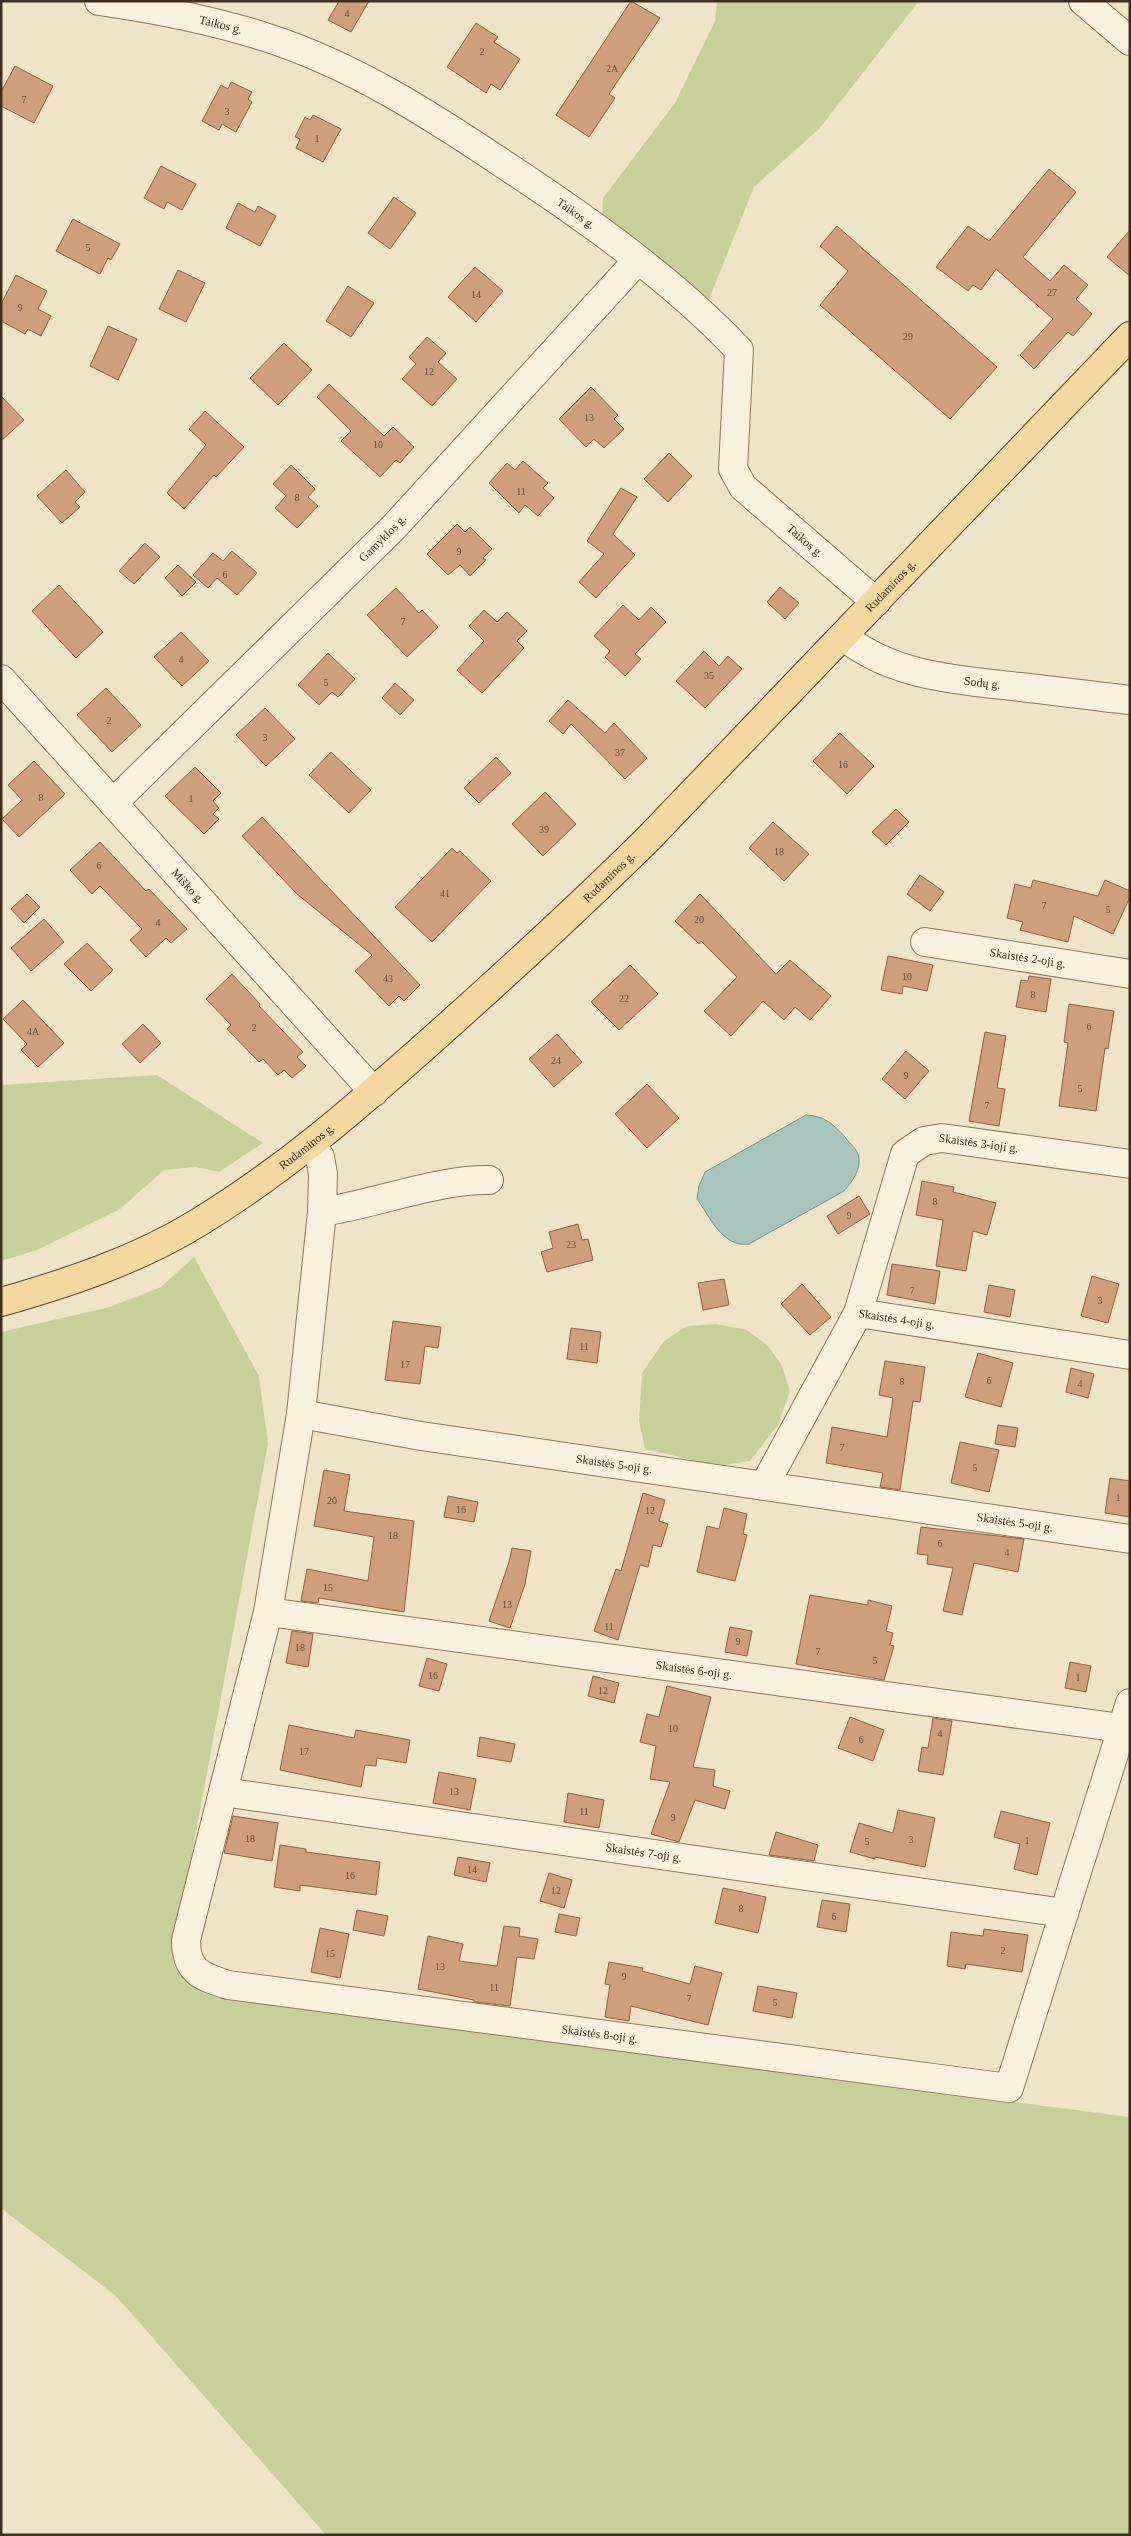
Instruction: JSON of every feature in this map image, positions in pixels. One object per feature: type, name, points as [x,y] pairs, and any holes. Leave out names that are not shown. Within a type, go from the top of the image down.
[{"type":"main road","name":"Rudaminos g.","points":[[1,1302],[49,1288],[109,1266],[181,1232],[312,1145],[374,1092],[573,912],[655,832],[1130,336]]},
{"type":"street","name":"Taikos g.","points":[[99,1],[206,21],[266,38],[340,67],[441,122],[580,215],[714,324],[739,350],[733,469],[743,487],[876,602]]},
{"type":"street","points":[[1083,1],[1130,42]]},
{"type":"street","name":"Gamyklos g.","points":[[113,803],[394,527],[637,260]]},
{"type":"street","name":"Sodų g.","points":[[843,636],[871,655],[907,670],[956,680],[1130,700]]},
{"type":"street","name":"Miško g.","points":[[1,679],[374,1092]]},
{"type":"street","name":"Skaistės 2-oji g.","points":[[925,942],[1130,974]]},
{"type":"street","name":"Skaistės 3-ioji g.","points":[[858,1313],[905,1154],[924,1141],[942,1138],[1130,1164]]},
{"type":"street","points":[[223,1792],[268,1612],[301,1414],[322,1212],[320,1157],[312,1145]]},
{"type":"street","points":[[322,1212],[350,1208],[468,1180],[490,1180]]},
{"type":"street","name":"Skaistės 4-oji g.","points":[[764,1486],[858,1313],[1130,1355]]},
{"type":"street","name":"Skaistės 5-oji g.","points":[[301,1414],[421,1436],[1130,1539]]},
{"type":"street","name":"Skaistės 6-oji g.","points":[[268,1612],[1126,1716]]},
{"type":"street","points":[[1064,1913],[1126,1716]]},
{"type":"street","name":"Skaistės 7-oji g.","points":[[223,1792],[1064,1913]]},
{"type":"street","name":"Skaistės 8-oji g.","points":[[223,1792],[186,1940],[186,1955],[194,1970],[206,1978],[228,1986],[1009,2088],[1064,1913]]},
{"type":"green space","points":[[717,1],[919,1],[819,129],[754,187],[708,302],[602,219],[603,198],[675,103],[715,21]]},
{"type":"green space","points":[[157,1075],[263,1143],[219,1172],[196,1167],[164,1170],[120,1209],[37,1250],[1,1261],[1,1085]]},
{"type":"green space","points":[[194,1257],[259,1376],[268,1444],[175,1945],[188,1981],[218,1998],[1130,2117],[1130,2535],[326,2535],[116,2296],[1,2208],[1,1332],[110,1307],[161,1287]]},
{"type":"green space","points":[[716,1324],[747,1330],[767,1345],[781,1364],[790,1391],[778,1425],[750,1461],[718,1466],[645,1449],[639,1421],[642,1373],[664,1341],[687,1326]]},
{"type":"water","points":[[806,1115],[818,1117],[828,1122],[841,1132],[855,1148],[859,1157],[859,1163],[853,1178],[844,1191],[749,1244],[740,1244],[732,1241],[718,1230],[697,1199],[699,1186],[705,1172]]},
{"type":"building","points":[[339,1],[369,1],[351,32],[328,20]]},
{"type":"building","points":[[631,1],[660,18],[609,94],[615,98],[589,137],[556,115]]},
{"type":"building","points":[[476,23],[498,37],[494,42],[520,59],[500,90],[491,84],[486,93],[447,67]]},
{"type":"building","points":[[15,66],[53,86],[34,123],[1,106],[1,92]]},
{"type":"building","points":[[231,82],[252,92],[248,99],[252,102],[236,132],[222,124],[219,130],[202,121],[221,85],[228,89]]},
{"type":"building","points":[[313,115],[341,129],[323,162],[296,148],[300,139],[295,137],[305,117],[310,120]]},
{"type":"building","points":[[161,166],[196,184],[182,210],[167,202],[164,209],[144,198]]},
{"type":"building","points":[[1049,169],[1076,192],[1023,257],[1050,281],[1064,265],[1088,285],[1076,299],[1092,314],[1073,336],[1068,332],[1034,369],[1020,355],[1053,319],[996,269],[981,290],[973,285],[968,291],[936,267],[968,226],[989,241]]},
{"type":"building","points":[[394,197],[416,213],[390,249],[368,233]]},
{"type":"building","points":[[238,203],[255,212],[258,206],[276,216],[260,246],[226,228]]},
{"type":"building","points":[[73,219],[120,244],[111,260],[108,258],[100,274],[56,251]]},
{"type":"building","points":[[837,226],[997,367],[950,419],[820,305],[848,271],[820,246]]},
{"type":"building","points":[[1130,230],[1130,276],[1107,257]]},
{"type":"building","points":[[475,267],[503,291],[476,322],[448,297]]},
{"type":"building","points":[[178,270],[205,283],[186,322],[159,309]]},
{"type":"building","points":[[16,275],[47,291],[38,309],[51,316],[41,336],[28,329],[25,334],[1,321],[1,304]]},
{"type":"building","points":[[348,286],[374,303],[351,337],[326,321]]},
{"type":"building","points":[[108,326],[137,339],[118,380],[90,366]]},
{"type":"building","points":[[427,337],[446,353],[438,362],[457,379],[432,406],[402,379],[416,364],[409,357]]},
{"type":"building","points":[[284,343],[312,370],[278,405],[250,378]]},
{"type":"building","points":[[329,384],[384,436],[393,427],[414,447],[400,463],[396,460],[380,477],[341,441],[351,431],[317,397]]},
{"type":"building","points":[[591,387],[618,415],[614,419],[624,429],[604,448],[594,439],[586,447],[559,419]]},
{"type":"building","points":[[1,396],[24,420],[1,441]]},
{"type":"building","points":[[205,411],[244,447],[216,477],[214,475],[184,509],[167,493],[206,445],[189,429]]},
{"type":"building","points":[[669,453],[692,476],[668,502],[644,479]]},
{"type":"building","points":[[523,461],[548,483],[543,488],[554,498],[538,516],[525,505],[519,513],[489,483],[507,463],[515,470]]},
{"type":"building","points":[[291,465],[315,489],[308,497],[318,506],[297,528],[275,508],[286,496],[273,484]]},
{"type":"building","points":[[66,470],[85,492],[75,502],[80,507],[62,523],[37,496]]},
{"type":"building","points":[[621,488],[637,497],[613,534],[635,555],[596,598],[579,582],[604,554],[587,541]]},
{"type":"building","points":[[457,524],[465,532],[470,527],[492,549],[483,558],[486,560],[470,576],[460,565],[448,575],[427,554]]},
{"type":"building","points":[[145,543],[160,557],[134,584],[119,571]]},
{"type":"building","points":[[232,551],[257,573],[237,595],[217,578],[208,588],[193,575],[213,553],[223,561]]},
{"type":"building","points":[[178,565],[196,582],[182,596],[165,578]]},
{"type":"building","points":[[59,585],[103,632],[76,658],[32,611]]},
{"type":"building","points":[[780,587],[799,603],[785,619],[767,602]]},
{"type":"building","points":[[396,588],[419,613],[422,610],[438,627],[407,657],[367,615]]},
{"type":"building","points":[[623,605],[639,620],[651,607],[666,622],[635,654],[641,659],[625,676],[605,657],[610,651],[594,636]]},
{"type":"building","points":[[484,610],[497,622],[507,612],[527,631],[517,641],[524,648],[482,693],[457,670],[484,641],[469,626]]},
{"type":"building","points":[[181,632],[209,661],[182,686],[154,657]]},
{"type":"building","points":[[704,651],[719,666],[728,656],[742,669],[705,708],[676,681]]},
{"type":"building","points":[[328,653],[355,679],[338,697],[332,692],[319,705],[298,685]]},
{"type":"building","points":[[395,683],[414,700],[400,715],[382,698]]},
{"type":"building","points":[[106,688],[141,725],[112,752],[77,715]]},
{"type":"building","points":[[568,700],[605,733],[614,723],[647,758],[625,779],[571,724],[563,734],[549,721]]},
{"type":"building","points":[[265,708],[295,739],[266,766],[236,735]]},
{"type":"building","points":[[840,733],[874,766],[847,794],[813,761]]},
{"type":"building","points":[[331,752],[371,790],[349,813],[309,775]]},
{"type":"building","points":[[496,757],[511,773],[479,803],[464,788]]},
{"type":"building","points":[[34,761],[65,794],[19,837],[2,819],[22,800],[8,785]]},
{"type":"building","points":[[195,767],[221,793],[213,801],[219,808],[213,814],[219,819],[204,834],[165,796]]},
{"type":"building","points":[[545,792],[576,824],[543,856],[512,824]]},
{"type":"building","points":[[896,809],[909,822],[886,845],[872,832]]},
{"type":"building","points":[[262,817],[420,985],[404,1001],[399,996],[389,1006],[355,971],[372,955],[297,894],[242,836]]},
{"type":"building","points":[[773,822],[809,854],[784,881],[749,848]]},
{"type":"building","points":[[100,842],[146,891],[149,889],[187,929],[171,943],[166,938],[146,957],[130,940],[142,929],[100,886],[92,894],[70,870]]},
{"type":"building","points":[[452,848],[457,853],[460,851],[491,881],[432,942],[395,907]]},
{"type":"building","points":[[920,875],[944,892],[930,911],[907,894]]},
{"type":"building","points":[[1033,880],[1098,896],[1105,880],[1130,891],[1130,897],[1113,934],[1074,916],[1068,942],[1020,930],[1023,922],[1007,918],[1015,884],[1031,888]]},
{"type":"building","points":[[27,894],[40,907],[24,923],[11,909]]},
{"type":"building","points":[[700,894],[776,974],[790,960],[831,996],[810,1020],[795,1007],[784,1020],[763,1001],[731,1036],[704,1011],[737,977],[701,941],[699,944],[675,921]]},
{"type":"building","points":[[44,919],[64,942],[31,971],[11,948]]},
{"type":"building","points":[[87,943],[113,970],[91,991],[64,964]]},
{"type":"building","points":[[888,956],[933,965],[927,991],[903,986],[902,994],[881,990]]},
{"type":"building","points":[[630,965],[658,994],[619,1030],[591,1002]]},
{"type":"building","points":[[232,974],[260,1004],[259,1006],[303,1052],[297,1057],[306,1066],[292,1078],[284,1070],[278,1075],[263,1059],[259,1062],[227,1029],[231,1025],[206,999]]},
{"type":"building","points":[[1029,976],[1051,979],[1046,1012],[1016,1007],[1021,980],[1028,981]]},
{"type":"building","points":[[23,1000],[64,1043],[38,1067],[21,1050],[27,1044],[3,1019]]},
{"type":"building","points":[[1069,1004],[1114,1011],[1108,1049],[1105,1048],[1096,1111],[1059,1106],[1068,1043],[1064,1042]]},
{"type":"building","points":[[143,1024],[161,1043],[140,1063],[122,1044]]},
{"type":"building","points":[[985,1032],[1006,1036],[997,1088],[1005,1089],[999,1126],[969,1121]]},
{"type":"building","points":[[557,1034],[582,1062],[554,1087],[529,1059]]},
{"type":"building","points":[[906,1051],[929,1071],[905,1099],[882,1079]]},
{"type":"building","points":[[647,1084],[679,1118],[647,1148],[615,1114]]},
{"type":"building","points":[[922,1181],[954,1187],[953,1192],[996,1203],[987,1235],[973,1231],[966,1271],[936,1266],[943,1220],[916,1215]]},
{"type":"building","points":[[859,1196],[870,1214],[838,1234],[827,1216]]},
{"type":"building","points":[[578,1224],[582,1240],[588,1239],[593,1260],[547,1272],[541,1252],[553,1248],[549,1232]]},
{"type":"building","points":[[892,1264],[940,1271],[935,1304],[887,1295]]},
{"type":"building","points":[[1092,1276],[1119,1284],[1108,1323],[1081,1316]]},
{"type":"building","points":[[724,1279],[729,1305],[703,1310],[698,1283]]},
{"type":"building","points":[[802,1284],[831,1317],[810,1335],[781,1304]]},
{"type":"building","points":[[989,1285],[1015,1290],[1010,1317],[984,1312]]},
{"type":"building","points":[[393,1321],[441,1327],[438,1348],[425,1346],[420,1384],[385,1380]]},
{"type":"building","points":[[571,1328],[601,1332],[597,1363],[567,1359]]},
{"type":"building","points":[[978,1353],[1013,1363],[1001,1407],[965,1397]]},
{"type":"building","points":[[885,1361],[925,1367],[920,1402],[913,1401],[900,1490],[880,1487],[883,1473],[826,1463],[832,1427],[887,1437],[893,1398],[879,1395]]},
{"type":"building","points":[[1071,1368],[1094,1374],[1088,1398],[1066,1392]]},
{"type":"building","points":[[998,1425],[1018,1428],[1015,1447],[995,1444]]},
{"type":"building","points":[[960,1442],[999,1450],[989,1492],[951,1483]]},
{"type":"building","points":[[324,1470],[350,1475],[344,1511],[414,1521],[404,1612],[319,1598],[318,1603],[301,1601],[307,1569],[368,1581],[374,1537],[314,1526]]},
{"type":"building","points":[[1110,1478],[1130,1481],[1130,1517],[1105,1513]]},
{"type":"building","points":[[643,1493],[665,1500],[659,1521],[668,1524],[661,1547],[653,1545],[648,1567],[640,1565],[618,1640],[594,1631],[616,1569],[621,1571]]},
{"type":"building","points":[[448,1496],[478,1502],[474,1522],[444,1517]]},
{"type":"building","points":[[724,1508],[747,1514],[743,1534],[747,1535],[735,1581],[697,1572],[707,1526],[719,1529]]},
{"type":"building","points":[[921,1527],[1024,1539],[1018,1572],[974,1563],[962,1615],[943,1611],[953,1568],[927,1564],[928,1555],[917,1554]]},
{"type":"building","points":[[512,1548],[531,1551],[525,1584],[510,1628],[489,1621]]},
{"type":"building","points":[[810,1595],[868,1605],[868,1600],[892,1606],[886,1631],[893,1633],[890,1645],[894,1646],[884,1680],[796,1664]]},
{"type":"building","points":[[730,1627],[752,1631],[747,1656],[725,1652]]},
{"type":"building","points":[[292,1631],[313,1634],[308,1667],[286,1663]]},
{"type":"building","points":[[427,1658],[447,1664],[439,1691],[419,1686]]},
{"type":"building","points":[[1070,1662],[1091,1666],[1086,1692],[1065,1688]]},
{"type":"building","points":[[593,1676],[619,1683],[614,1703],[588,1696]]},
{"type":"building","points":[[667,1686],[711,1697],[693,1767],[715,1770],[713,1786],[730,1791],[725,1809],[695,1800],[679,1842],[651,1834],[670,1782],[650,1779],[656,1746],[640,1742],[647,1714],[659,1717]]},
{"type":"building","points":[[850,1717],[884,1730],[873,1761],[838,1748]]},
{"type":"building","points":[[933,1718],[952,1721],[943,1775],[918,1771],[922,1747],[928,1748]]},
{"type":"building","points":[[289,1725],[354,1738],[356,1730],[410,1740],[406,1763],[377,1758],[376,1766],[365,1765],[361,1787],[280,1770]]},
{"type":"building","points":[[480,1737],[515,1744],[511,1762],[477,1756]]},
{"type":"building","points":[[439,1772],[476,1779],[470,1810],[433,1803]]},
{"type":"building","points":[[568,1793],[604,1800],[599,1828],[564,1822]]},
{"type":"building","points":[[898,1810],[935,1818],[925,1867],[875,1857],[875,1859],[850,1852],[859,1823],[893,1833]]},
{"type":"building","points":[[1001,1811],[1050,1823],[1037,1875],[1014,1869],[1020,1844],[994,1837]]},
{"type":"building","points":[[233,1816],[278,1823],[272,1861],[224,1853]]},
{"type":"building","points":[[776,1832],[818,1845],[814,1861],[769,1855]]},
{"type":"building","points":[[280,1845],[306,1849],[306,1852],[380,1862],[376,1895],[300,1885],[300,1891],[274,1887]]},
{"type":"building","points":[[458,1857],[490,1863],[486,1882],[454,1875]]},
{"type":"building","points":[[549,1873],[572,1880],[564,1908],[540,1901]]},
{"type":"building","points":[[723,1888],[766,1897],[758,1933],[715,1923]]},
{"type":"building","points":[[822,1900],[850,1904],[846,1932],[817,1927]]},
{"type":"building","points":[[357,1910],[388,1916],[384,1936],[353,1930]]},
{"type":"building","points":[[559,1914],[580,1918],[576,1936],[555,1932]]},
{"type":"building","points":[[504,1926],[520,1928],[519,1936],[538,1939],[534,1959],[517,1957],[510,2006],[474,2002],[474,2000],[418,1989],[428,1936],[463,1944],[459,1961],[497,1966]]},
{"type":"building","points":[[320,1928],[349,1934],[340,1978],[311,1972]]},
{"type":"building","points":[[984,1929],[1028,1935],[1022,1972],[966,1964],[965,1969],[947,1966],[951,1932],[983,1936]]},
{"type":"building","points":[[609,1962],[643,1968],[642,1971],[690,1984],[695,1966],[722,1973],[708,2025],[631,2006],[629,2021],[605,2017],[610,1985],[605,1984]]},
{"type":"building","points":[[758,1986],[797,1993],[792,2018],[753,2011]]}]
